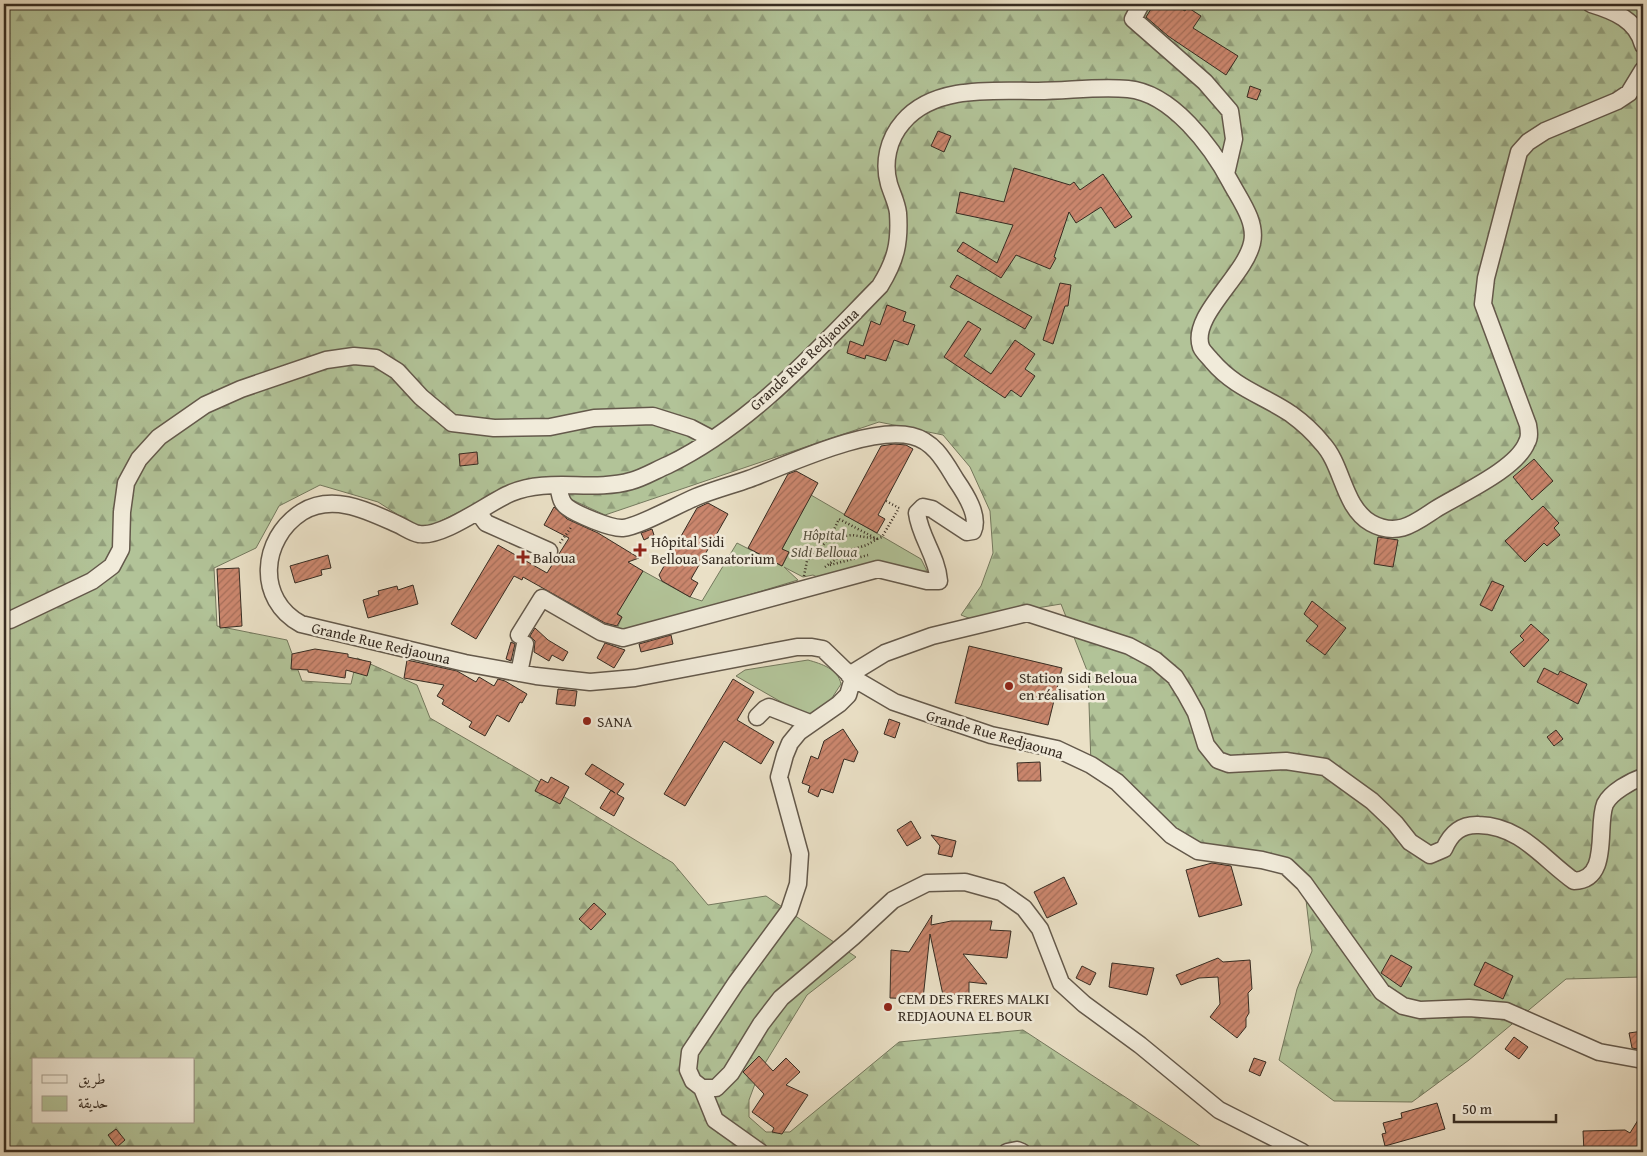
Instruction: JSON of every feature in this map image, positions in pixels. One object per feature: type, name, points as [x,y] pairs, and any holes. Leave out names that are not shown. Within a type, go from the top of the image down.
[{"type":"street","points":[[1141,4],[1133,19],[1205,82],[1230,111],[1234,139],[1226,174]]},
{"type":"street","points":[[1591,4],[1622,16],[1634,26],[1643,45]]},
{"type":"street","name":"Grande Rue Redjaouna","points":[[1643,70],[1629,93],[1617,101],[1545,131],[1528,142],[1520,152],[1514,164],[1486,278],[1483,304],[1528,425],[1527,444],[1514,459],[1495,474],[1413,526],[1382,528],[1359,514],[1325,445],[1292,415],[1247,391],[1233,380],[1202,349],[1199,332],[1205,318],[1240,271],[1252,244],[1253,230],[1249,218],[1217,157],[1190,125],[1156,98],[1131,89],[988,91],[952,96],[924,104],[902,123],[891,143],[886,161],[888,181],[898,209],[898,246],[892,266],[880,286],[775,391],[712,439],[689,454],[632,481],[610,484],[558,486],[511,492],[478,512],[438,531],[420,534],[366,510],[346,505],[322,504],[303,512],[290,522],[279,536],[270,555],[268,581],[272,595],[281,608],[290,618],[301,624],[465,663],[519,673],[590,682],[635,678],[797,647],[823,649],[851,676],[894,702],[991,735],[1057,749],[1090,765],[1117,782],[1171,835],[1198,850],[1262,860],[1286,866],[1304,883],[1382,992],[1403,1006],[1420,1010],[1469,1008],[1506,1011],[1598,1052],[1643,1060]]},
{"type":"street","points":[[4,620],[10,620],[92,581],[112,566],[122,549],[122,512],[126,483],[138,459],[159,437],[205,405],[241,389],[326,360],[354,356],[376,358],[396,371],[421,397],[452,423],[494,428],[550,427],[594,418],[653,416],[691,428],[712,439]]},
{"type":"street","points":[[519,673],[522,639],[542,598],[601,632],[623,638],[878,569],[927,581],[939,581],[938,569],[918,524],[918,513],[923,507],[932,509],[967,532],[973,532],[976,525],[975,516],[961,487],[939,454],[928,442],[912,436],[883,434],[829,449],[697,496],[622,529],[600,523],[566,506],[561,500],[558,486]]},
{"type":"street","points":[[478,512],[486,523],[556,549]]},
{"type":"street","points":[[760,1152],[716,1120],[702,1088],[693,1081],[688,1070],[690,1052],[736,983],[789,910],[795,893],[800,854],[779,777],[790,743],[810,723],[839,704],[848,695],[851,676],[886,653],[932,636],[1027,613],[1129,646],[1154,660],[1175,677],[1196,713],[1206,745],[1218,760],[1228,764],[1286,761],[1325,767],[1372,802],[1395,822],[1410,842],[1430,855],[1444,849],[1449,836],[1468,824],[1500,827],[1535,847],[1574,881],[1585,879],[1596,868],[1605,804],[1620,789],[1643,777]]},
{"type":"street","points":[[757,717],[764,709],[769,708],[810,723]]},
{"type":"street","points":[[702,1088],[716,1088],[731,1073],[761,1024],[781,998],[853,937],[893,900],[927,883],[965,882],[1001,892],[1024,908],[1040,929],[1061,983],[1084,1004],[1140,1045],[1219,1110],[1302,1152]]},
{"type":"street","points":[[1007,1152],[1017,1150],[1022,1152]]},
{"type":"path","points":[[820,570],[847,552],[882,537],[900,508],[886,501]]},
{"type":"path","points":[[795,592],[806,581],[803,572],[807,561],[830,538],[839,519],[877,539]]},
{"type":"path","points":[[556,549],[568,528],[571,528]]},
{"type":"path","points":[[830,538],[852,535],[877,539]]},
{"type":"green space","points":[[4,4],[1643,4],[1643,983],[1641,977],[1566,979],[1469,1060],[1412,1102],[1334,1101],[1279,1060],[1297,989],[1312,951],[1304,883],[1286,866],[1198,851],[1091,765],[1088,673],[1061,604],[971,619],[961,615],[981,586],[993,553],[990,511],[970,467],[943,435],[879,422],[605,515],[527,479],[422,530],[378,502],[320,485],[279,506],[256,548],[214,568],[217,626],[287,640],[302,681],[351,684],[357,658],[417,685],[430,718],[673,863],[708,905],[766,896],[856,957],[807,995],[759,1073],[749,1100],[749,1117],[766,1132],[790,1132],[899,1042],[1023,1030],[1209,1152],[4,1152]]},
{"type":"green space","name":"Hôpital Sidi Belloua","points":[[811,495],[921,559],[927,571],[821,579],[813,575],[803,577],[784,567],[798,580],[623,633],[616,631],[622,617],[617,613],[643,571],[690,597],[702,601],[737,543],[782,566],[789,553],[782,549]]},
{"type":"green space","points":[[808,660],[824,665],[833,671],[837,674],[841,684],[828,704],[809,718],[736,676],[745,670]]},
{"type":"building","points":[[1154,4],[1173,4],[1185,11],[1187,7],[1201,16],[1193,28],[1238,56],[1226,75],[1168,36],[1146,17]]},
{"type":"building","points":[[1250,86],[1261,90],[1257,100],[1247,97]]},
{"type":"building","points":[[938,131],[951,136],[944,152],[931,146]]},
{"type":"building","points":[[1014,168],[1070,185],[1074,182],[1080,190],[1103,174],[1132,217],[1115,228],[1101,207],[1076,223],[1069,212],[1054,257],[1056,258],[1050,269],[1016,255],[1001,278],[957,251],[963,242],[997,263],[1013,225],[956,213],[960,192],[1004,202]]},
{"type":"building","points":[[957,275],[1032,317],[1025,329],[950,287]]},
{"type":"building","points":[[1060,283],[1071,285],[1068,306],[1065,306],[1053,344],[1043,340]]},
{"type":"building","points":[[887,305],[906,312],[903,321],[915,325],[908,345],[894,340],[886,361],[866,355],[865,359],[847,353],[850,341],[863,346],[871,321],[880,325]]},
{"type":"building","points":[[968,321],[981,329],[964,356],[991,374],[1015,340],[1035,354],[1025,369],[1035,376],[1021,397],[1011,390],[1005,398],[944,357]]},
{"type":"building","points":[[906,445],[913,449],[878,515],[885,519],[877,533],[844,515],[881,446]]},
{"type":"building","points":[[477,452],[478,464],[460,466],[459,454]]},
{"type":"building","points":[[1534,459],[1553,481],[1532,500],[1513,477]]},
{"type":"building","points":[[796,471],[818,483],[782,549],[789,552],[782,566],[748,548],[788,474]]},
{"type":"building","points":[[708,503],[728,514],[691,579],[698,583],[690,597],[662,581],[659,575],[697,508]]},
{"type":"building","points":[[1543,506],[1559,523],[1554,528],[1560,535],[1547,546],[1544,543],[1525,562],[1505,541]]},
{"type":"building","points":[[554,507],[567,519],[598,533],[639,558],[628,562],[643,571],[617,614],[622,617],[617,626],[605,623],[523,577],[522,580],[514,576],[476,639],[451,624],[498,545],[547,573],[569,538],[544,525]]},
{"type":"building","points":[[652,529],[654,535],[644,540],[641,533]]},
{"type":"building","points":[[1378,537],[1398,540],[1393,567],[1374,564]]},
{"type":"building","points":[[328,555],[331,568],[321,570],[322,575],[295,583],[290,566]]},
{"type":"building","points":[[239,568],[242,626],[220,628],[217,569]]},
{"type":"building","points":[[1492,581],[1504,586],[1492,611],[1480,605]]},
{"type":"building","points":[[413,585],[418,604],[368,618],[363,600],[379,595],[378,591],[397,586],[398,590]]},
{"type":"building","points":[[1312,601],[1346,628],[1325,655],[1306,641],[1318,626],[1304,614]]},
{"type":"building","points":[[1531,624],[1549,640],[1524,667],[1510,652],[1524,640],[1520,636]]},
{"type":"building","points":[[535,628],[548,640],[568,652],[563,661],[552,655],[549,661],[534,652],[535,641],[530,636]]},
{"type":"building","points":[[671,635],[673,644],[641,652],[639,644]]},
{"type":"building","points":[[511,642],[515,644],[511,661],[506,659]]},
{"type":"building","points":[[605,643],[625,650],[614,668],[597,658]]},
{"type":"building","name":"Station Sidi Beloua en réalisation","points":[[969,646],[1062,668],[1048,725],[955,703]]},
{"type":"building","points":[[315,649],[348,654],[348,657],[371,662],[367,676],[346,670],[345,678],[308,672],[308,670],[291,669],[292,654]]},
{"type":"building","points":[[407,660],[457,671],[476,682],[479,677],[494,686],[498,679],[527,694],[522,703],[520,702],[509,722],[497,715],[485,736],[469,727],[472,722],[442,704],[444,700],[437,696],[444,685],[404,678]]},
{"type":"building","points":[[1544,668],[1558,675],[1560,671],[1587,684],[1578,704],[1537,682]]},
{"type":"building","points":[[733,679],[754,692],[737,720],[774,742],[761,764],[724,741],[685,806],[664,794]]},
{"type":"building","points":[[558,689],[577,691],[575,706],[556,704]]},
{"type":"building","points":[[889,719],[900,723],[895,738],[884,734]]},
{"type":"building","points":[[843,729],[858,752],[854,762],[844,759],[833,793],[821,789],[818,797],[808,792],[810,786],[802,783],[811,756],[818,759],[824,741]]},
{"type":"building","points":[[1556,730],[1563,739],[1554,746],[1547,737]]},
{"type":"building","points":[[1040,762],[1041,781],[1018,781],[1017,763]]},
{"type":"building","points":[[592,764],[624,784],[617,794],[624,798],[614,816],[600,808],[611,790],[585,774]]},
{"type":"building","points":[[551,777],[569,787],[560,804],[535,791],[541,779],[548,783]]},
{"type":"building","points":[[911,821],[921,838],[907,846],[897,830]]},
{"type":"building","points":[[931,835],[956,841],[952,857],[938,854],[940,846]]},
{"type":"building","points":[[1212,863],[1231,866],[1242,905],[1199,917],[1186,870]]},
{"type":"building","points":[[1064,877],[1077,904],[1047,918],[1034,892]]},
{"type":"building","points":[[594,903],[606,914],[591,930],[579,919]]},
{"type":"building","points":[[932,915],[931,925],[951,921],[992,921],[990,930],[1011,931],[1007,958],[963,954],[987,984],[969,982],[969,994],[943,995],[930,934],[923,999],[890,998],[891,950],[909,952]]},
{"type":"building","points":[[1391,955],[1412,967],[1401,987],[1381,973]]},
{"type":"building","points":[[1218,958],[1223,962],[1250,960],[1252,989],[1248,993],[1249,1013],[1246,1018],[1246,1027],[1237,1038],[1210,1017],[1220,1004],[1218,977],[1199,978],[1181,985],[1176,975]]},
{"type":"building","points":[[1485,962],[1513,976],[1503,999],[1474,985]]},
{"type":"building","points":[[1112,963],[1154,968],[1147,995],[1109,987]]},
{"type":"building","points":[[1082,966],[1096,973],[1090,985],[1076,978]]},
{"type":"building","points":[[1643,1031],[1643,1050],[1632,1048],[1629,1033]]},
{"type":"building","points":[[1514,1037],[1528,1047],[1519,1059],[1505,1049]]},
{"type":"building","points":[[759,1056],[773,1071],[786,1058],[800,1072],[786,1085],[808,1095],[782,1134],[772,1132],[774,1128],[752,1112],[764,1094],[743,1072]]},
{"type":"building","points":[[1254,1058],[1266,1062],[1260,1076],[1249,1071]]},
{"type":"building","points":[[1437,1103],[1445,1129],[1385,1146],[1382,1134],[1386,1133],[1383,1123],[1402,1118],[1401,1113]]},
{"type":"building","points":[[1643,1112],[1643,1144],[1640,1152],[1584,1152],[1583,1131],[1625,1130],[1630,1133]]},
{"type":"building","points":[[116,1129],[125,1140],[117,1147],[108,1135]]},
{"type":"place","name":"Hôpital Sidi Belloua Sanatorium","points":[[640,550]]},
{"type":"place","name":"Baloua","points":[[523,557]]},
{"type":"place","name":"Station Sidi Beloua en réalisation","points":[[1009,686]]},
{"type":"place","name":"SANA","points":[[587,721]]},
{"type":"place","name":"CEM DES FRERES MALKI REDJAOUNA EL BOUR","points":[[888,1007]]}]
